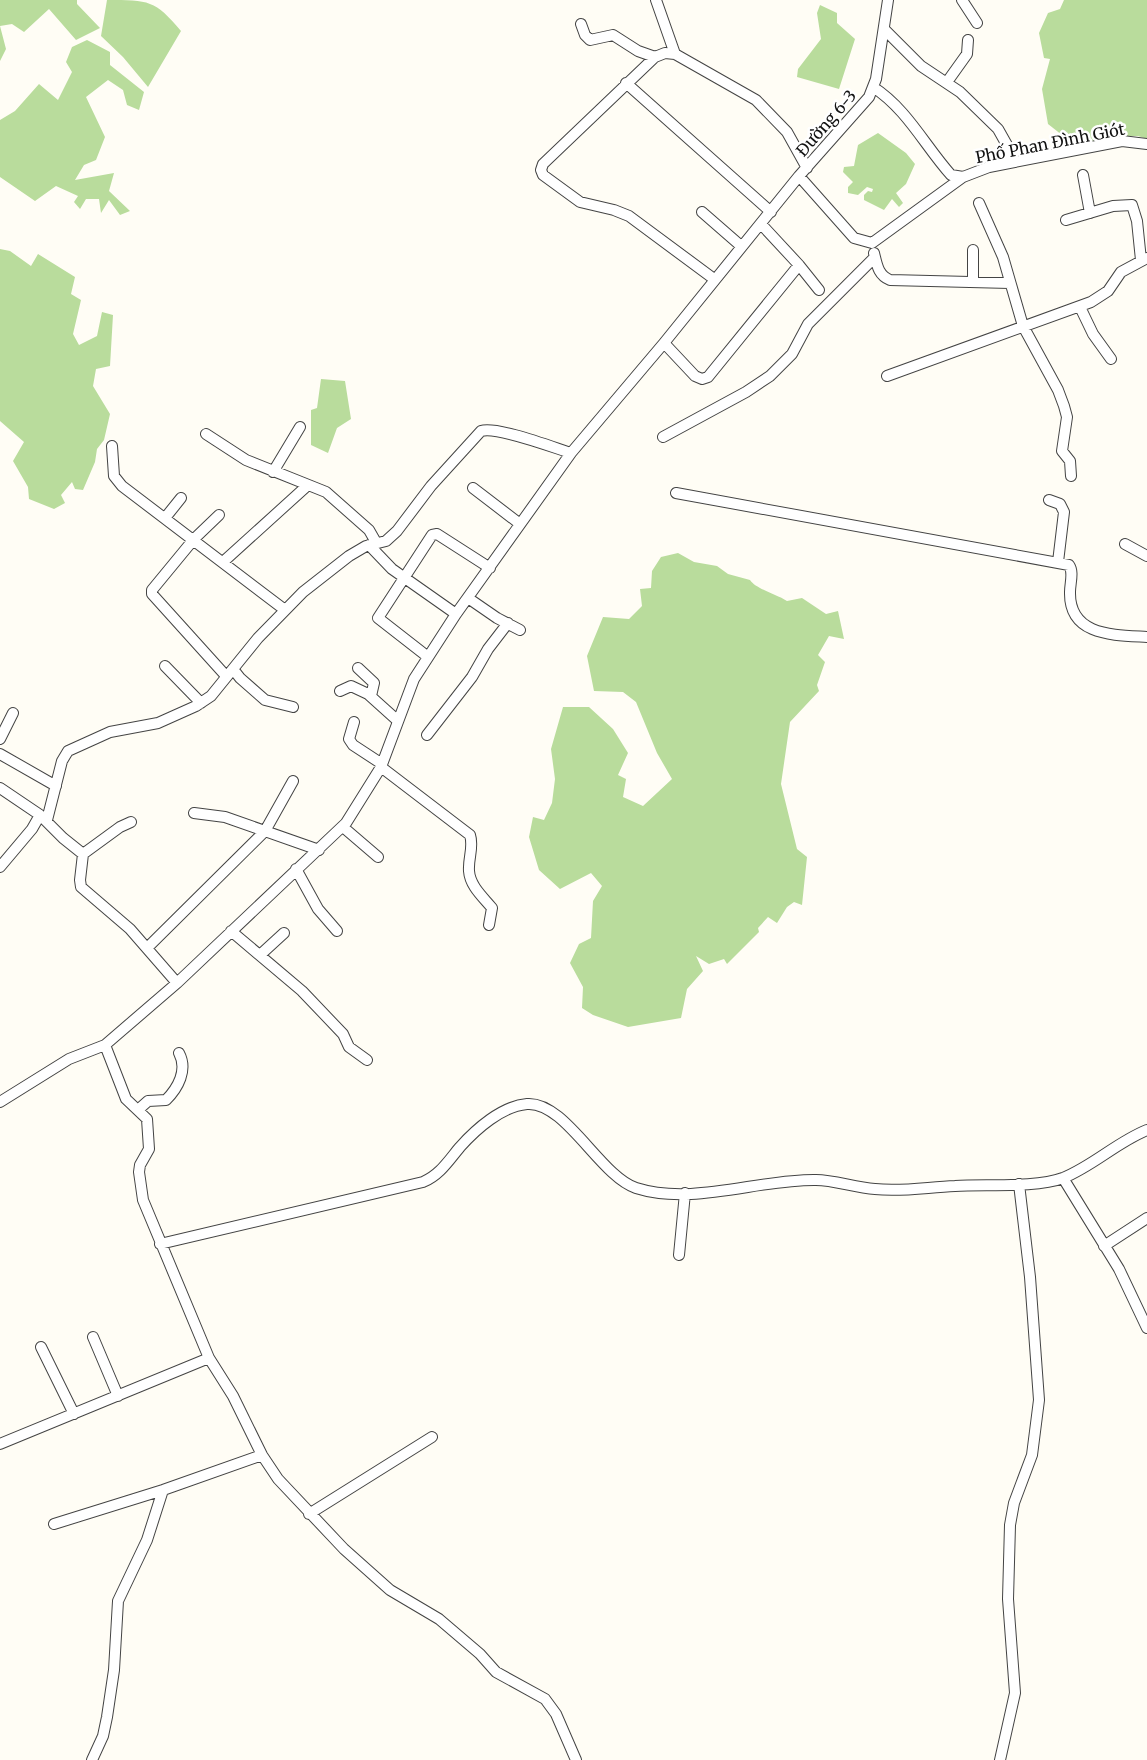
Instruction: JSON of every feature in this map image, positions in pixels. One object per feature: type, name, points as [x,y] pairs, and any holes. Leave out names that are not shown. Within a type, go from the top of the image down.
[{"type":"street","points":[[656,0],[675,54]]},
{"type":"street","name":"Đường 6-3","points":[[105,1045],[177,983],[296,869],[320,850],[343,827],[359,806],[381,766],[414,679],[456,614],[571,452],[664,343],[799,176],[868,97],[873,87],[888,0]]},
{"type":"street","points":[[962,0],[977,23]]},
{"type":"street","points":[[581,24],[585,35],[590,40],[614,35],[638,51],[655,57]]},
{"type":"street","points":[[884,29],[920,66],[947,82],[998,129],[1007,145],[1010,163]]},
{"type":"street","points":[[947,82],[967,54],[968,40]]},
{"type":"street","points":[[714,279],[629,216],[614,210],[580,202],[543,175],[541,170],[547,159],[626,83],[655,57],[665,53],[675,54],[756,100],[787,132],[807,168]]},
{"type":"street","points":[[626,83],[771,212]]},
{"type":"street","points":[[873,87],[886,95],[900,110],[951,175],[962,177]]},
{"type":"street","name":"Phố Phan Đình Giót","points":[[872,243],[962,177],[989,167],[1122,141],[1147,144]]},
{"type":"street","points":[[799,176],[854,238],[872,243],[879,272],[890,280],[1010,283]]},
{"type":"street","points":[[1083,176],[1090,212]]},
{"type":"street","points":[[979,203],[1003,257],[1023,326],[1058,390],[1064,406],[1067,418],[1062,451],[1070,461],[1071,476]]},
{"type":"street","points":[[887,376],[1080,307],[1102,296],[1121,272],[1144,259],[1137,220],[1132,205],[1124,204],[1066,220]]},
{"type":"street","points":[[702,212],[741,246]]},
{"type":"street","points":[[761,224],[819,290]]},
{"type":"street","points":[[974,250],[974,282]]},
{"type":"street","points":[[663,437],[746,392],[770,376],[792,354],[808,324],[875,257]]},
{"type":"street","points":[[664,343],[695,376],[702,379],[708,377],[799,265]]},
{"type":"street","points":[[1080,307],[1092,334],[1111,359]]},
{"type":"street","points":[[273,472],[300,427]]},
{"type":"street","points":[[0,867],[32,829],[44,818],[56,786],[62,761],[68,751],[110,732],[158,723],[201,703],[211,696],[258,638],[285,610],[337,564],[362,548],[386,541],[397,532],[431,486],[481,430],[492,430],[518,436],[571,452]]},
{"type":"street","points":[[206,434],[232,452],[273,472],[320,489],[334,498],[369,530],[373,545],[381,560],[456,614]]},
{"type":"street","points":[[112,446],[113,468],[116,480],[285,610]]},
{"type":"street","points":[[223,562],[308,485]]},
{"type":"street","points":[[473,488],[520,524]]},
{"type":"street","points":[[676,493],[1069,565],[1071,568],[1072,610],[1081,623],[1108,632],[1147,637]]},
{"type":"street","points":[[166,518],[180,498]]},
{"type":"street","points":[[1049,500],[1060,504],[1064,512],[1058,562]]},
{"type":"street","points":[[220,515],[194,539],[152,590],[152,594],[230,672],[240,678],[265,700],[292,707]]},
{"type":"street","points":[[428,657],[378,618],[404,578],[435,534],[490,568]]},
{"type":"street","points":[[1125,544],[1147,556]]},
{"type":"street","points":[[468,598],[497,618],[520,630]]},
{"type":"street","points":[[427,735],[472,677],[488,649],[508,623]]},
{"type":"street","points":[[166,666],[201,703]]},
{"type":"street","points":[[358,668],[374,683],[371,696]]},
{"type":"street","points":[[340,691],[355,687],[371,696],[398,721]]},
{"type":"street","points":[[0,740],[13,713]]},
{"type":"street","points":[[354,722],[349,739],[353,745],[470,835],[473,844],[469,872],[472,884],[492,908],[489,925]]},
{"type":"street","points":[[0,754],[56,786]]},
{"type":"street","points":[[148,948],[265,831],[293,780]]},
{"type":"street","points":[[0,788],[44,818],[62,838],[83,854]]},
{"type":"street","points":[[194,813],[225,817],[320,850]]},
{"type":"street","points":[[131,822],[115,830],[83,854],[81,887],[119,919],[148,948],[177,983]]},
{"type":"street","points":[[343,827],[378,857]]},
{"type":"street","points":[[296,869],[318,909],[338,930]]},
{"type":"street","points":[[231,931],[302,991],[334,1027],[343,1034],[349,1047],[367,1060]]},
{"type":"street","points":[[260,955],[284,933]]},
{"type":"street","points":[[0,1102],[68,1058],[105,1045],[126,1099],[142,1112],[150,1141],[149,1149],[140,1165],[139,1172],[143,1200],[209,1358],[233,1396],[262,1455],[278,1479],[310,1514],[390,1590],[438,1619],[480,1654],[496,1672],[545,1699],[556,1714],[576,1760]]},
{"type":"street","points":[[142,1112],[148,1101],[166,1100],[180,1082],[182,1059],[179,1053]]},
{"type":"street","points":[[160,1244],[397,1189],[430,1179],[466,1140],[483,1125],[503,1112],[524,1104],[536,1104],[557,1117],[604,1164],[630,1185],[645,1190],[685,1193],[815,1180],[887,1190],[1020,1184],[1063,1178],[1147,1130]]},
{"type":"street","points":[[1063,1178],[1119,1269],[1147,1328]]},
{"type":"street","points":[[1000,1760],[1015,1693],[1008,1599],[1011,1517],[1034,1450],[1039,1400],[1030,1277],[1020,1184]]},
{"type":"street","points":[[678,1255],[685,1193]]},
{"type":"street","points":[[1104,1246],[1147,1218]]},
{"type":"street","points":[[93,1337],[118,1396]]},
{"type":"street","points":[[41,1347],[74,1414]]},
{"type":"street","points":[[0,1444],[209,1358]]},
{"type":"street","points":[[310,1514],[432,1436]]},
{"type":"street","points":[[54,1524],[162,1490],[262,1455]]},
{"type":"street","points":[[92,1760],[100,1744],[107,1717],[114,1670],[118,1601],[147,1540],[162,1490]]},
{"type":"green space","points":[[0,0],[77,0],[77,4],[100,28],[76,40],[49,9],[24,32],[12,24],[0,26]]},
{"type":"green space","points":[[107,0],[133,0],[150,4],[164,13],[181,31],[148,87],[123,57],[101,36]]},
{"type":"green space","points":[[1064,0],[1147,0],[1147,139],[1138,136],[1122,136],[1125,125],[1117,122],[1111,124],[1104,141],[1076,146],[1048,124],[1042,89],[1050,59],[1044,58],[1039,33],[1048,13],[1060,9]]},
{"type":"green space","points":[[820,5],[837,13],[837,23],[855,39],[839,89],[797,77],[798,69],[821,39],[817,13]]},
{"type":"green space","points":[[0,26],[6,49],[0,61]]},
{"type":"green space","points":[[87,40],[110,52],[110,65],[144,92],[139,110],[127,105],[123,90],[108,80],[86,97],[105,137],[96,160],[84,165],[75,180],[114,173],[109,191],[130,211],[120,215],[109,200],[101,213],[99,199],[86,199],[80,209],[74,202],[78,196],[56,186],[35,201],[0,177],[0,120],[15,111],[39,84],[58,100],[72,72],[66,62],[72,47]]},
{"type":"green space","points":[[878,133],[906,153],[915,164],[906,184],[896,193],[903,203],[899,207],[892,199],[884,210],[864,200],[864,195],[868,191],[872,192],[873,189],[867,187],[858,195],[848,193],[848,187],[853,182],[843,172],[844,167],[854,166],[858,145]]},
{"type":"green space","points":[[0,249],[10,251],[31,266],[38,254],[75,277],[71,294],[81,300],[73,334],[79,345],[97,336],[102,312],[113,315],[110,366],[96,369],[93,386],[110,414],[104,440],[97,449],[95,462],[83,490],[75,489],[72,482],[61,495],[65,503],[54,509],[29,499],[28,487],[13,461],[24,442],[0,421]]},
{"type":"green space","points":[[321,379],[345,381],[351,419],[337,428],[328,453],[311,445],[311,410],[317,408]]},
{"type":"green space","points":[[678,553],[694,562],[717,566],[728,574],[750,580],[761,589],[787,601],[802,598],[826,614],[838,611],[844,639],[829,636],[818,655],[825,662],[817,685],[819,691],[790,722],[781,784],[797,849],[807,857],[802,905],[794,902],[787,907],[777,923],[768,917],[758,928],[759,932],[727,964],[724,959],[709,964],[696,956],[703,971],[687,989],[681,1018],[628,1027],[593,1015],[582,1008],[583,987],[570,963],[579,944],[591,938],[593,901],[602,886],[591,873],[560,889],[539,870],[529,837],[533,817],[544,820],[552,803],[555,779],[551,749],[563,707],[589,707],[613,729],[628,753],[618,775],[626,779],[623,797],[643,806],[672,779],[657,753],[636,702],[623,692],[594,691],[587,656],[603,617],[629,619],[642,606],[640,589],[651,588],[652,571],[661,557]]}]
